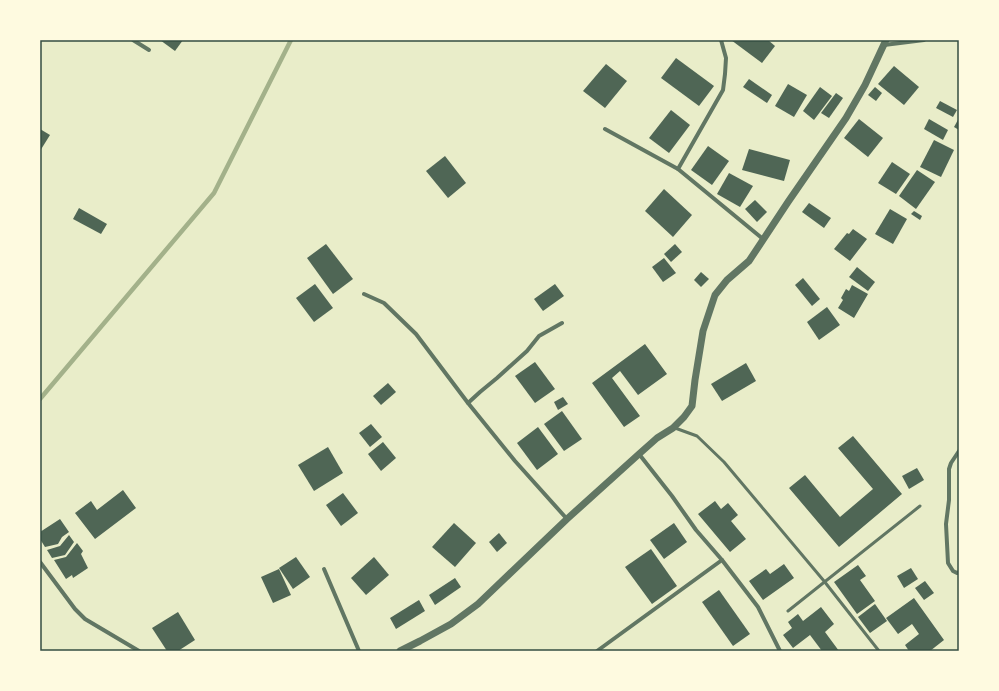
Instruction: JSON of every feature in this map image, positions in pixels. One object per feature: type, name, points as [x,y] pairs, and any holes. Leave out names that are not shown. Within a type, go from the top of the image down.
[{"type":"street","points":[[133,40],[149,50]]},
{"type":"street","points":[[678,169],[723,90],[726,74],[726,58],[721,40]]},
{"type":"street","points":[[400,651],[451,624],[478,604],[567,519],[657,438],[673,428],[684,417],[692,406],[694,380],[703,331],[715,295],[727,280],[749,261],[846,118],[865,85],[885,43],[924,40]]},
{"type":"street","points":[[605,129],[678,169],[763,239]]},
{"type":"street","points":[[364,294],[384,303],[416,334],[514,461],[567,519]]},
{"type":"street","points":[[468,403],[527,351],[539,336],[562,323]]},
{"type":"street","points":[[959,451],[949,469],[949,500],[946,524],[948,563],[952,571],[956,573],[959,572]]},
{"type":"street","points":[[639,454],[696,530],[722,560],[758,607],[780,651]]},
{"type":"street","points":[[597,651],[722,560]]},
{"type":"street","points":[[40,562],[85,619],[139,651]]},
{"type":"street","points":[[324,569],[359,651]]},
{"type":"lane","points":[[673,428],[689,432],[697,436],[724,462],[824,581],[879,651]]},
{"type":"lane","points":[[788,611],[920,506]]},
{"type":"building","points":[[160,40],[183,40],[175,51]]},
{"type":"building","points":[[731,40],[768,40],[775,46],[762,63]]},
{"type":"building","points":[[676,58],[714,86],[699,106],[661,78]]},
{"type":"building","points":[[606,64],[627,81],[605,108],[583,91]]},
{"type":"building","points":[[894,66],[919,87],[904,105],[878,84]]},
{"type":"building","points":[[749,79],[772,95],[767,103],[743,87]]},
{"type":"building","points":[[788,84],[807,95],[794,117],[775,106]]},
{"type":"building","points":[[820,87],[832,96],[814,120],[803,111]]},
{"type":"building","points":[[875,87],[882,93],[876,101],[868,95]]},
{"type":"building","points":[[836,93],[843,98],[829,118],[821,113]]},
{"type":"building","points":[[940,101],[957,110],[953,117],[936,108]]},
{"type":"building","points":[[671,110],[690,125],[669,153],[649,138]]},
{"type":"building","points":[[959,118],[959,130],[954,127]]},
{"type":"building","points":[[859,119],[883,138],[868,157],[844,138]]},
{"type":"building","points":[[929,119],[948,130],[943,140],[924,129]]},
{"type":"building","points":[[40,129],[50,135],[40,151]]},
{"type":"building","points":[[934,140],[954,150],[941,177],[920,167]]},
{"type":"building","points":[[708,146],[729,161],[712,185],[691,170]]},
{"type":"building","points":[[749,149],[790,160],[784,181],[742,170]]},
{"type":"building","points":[[445,156],[466,183],[448,198],[426,171]]},
{"type":"building","points":[[892,162],[910,174],[896,194],[878,183]]},
{"type":"building","points":[[917,170],[935,182],[916,209],[899,196]]},
{"type":"building","points":[[729,173],[753,186],[740,207],[717,194]]},
{"type":"building","points":[[664,189],[692,215],[673,237],[645,211]]},
{"type":"building","points":[[755,200],[767,212],[757,222],[745,209]]},
{"type":"building","points":[[809,203],[831,218],[824,228],[802,212]]},
{"type":"building","points":[[79,208],[107,224],[101,234],[73,219]]},
{"type":"building","points":[[890,209],[907,219],[893,244],[875,234]]},
{"type":"building","points":[[914,211],[922,216],[920,220],[911,214]]},
{"type":"building","points":[[853,229],[867,239],[850,261],[834,249],[847,233],[849,234]]},
{"type":"building","points":[[326,244],[353,279],[333,294],[307,258]]},
{"type":"building","points":[[675,244],[682,252],[671,262],[664,254]]},
{"type":"building","points":[[664,258],[676,273],[663,282],[652,267]]},
{"type":"building","points":[[857,267],[875,282],[868,291],[849,277]]},
{"type":"building","points":[[701,272],[709,279],[701,287],[694,280]]},
{"type":"building","points":[[803,278],[820,299],[812,306],[795,285]]},
{"type":"building","points":[[315,284],[333,308],[314,322],[296,298]]},
{"type":"building","points":[[555,284],[564,296],[543,311],[534,299]]},
{"type":"building","points":[[852,285],[868,294],[854,318],[838,308],[843,300],[841,298],[846,289],[849,291]]},
{"type":"building","points":[[827,307],[840,325],[819,340],[807,322]]},
{"type":"building","points":[[645,344],[667,374],[638,395],[620,371],[612,378],[640,416],[624,427],[592,383]]},
{"type":"building","points":[[535,362],[555,389],[535,403],[515,376]]},
{"type":"building","points":[[746,363],[756,381],[722,401],[711,384]]},
{"type":"building","points":[[388,383],[396,392],[381,405],[373,396]]},
{"type":"building","points":[[563,397],[568,404],[558,410],[554,402]]},
{"type":"building","points":[[562,411],[582,439],[564,451],[544,424]]},
{"type":"building","points":[[371,424],[382,437],[370,447],[359,433]]},
{"type":"building","points":[[538,427],[558,454],[537,470],[517,443]]},
{"type":"building","points":[[853,436],[902,494],[839,547],[789,488],[805,475],[840,517],[873,489],[838,448]]},
{"type":"building","points":[[383,442],[396,458],[381,471],[368,454]]},
{"type":"building","points":[[328,447],[343,473],[314,491],[298,465]]},
{"type":"building","points":[[917,468],[924,480],[909,489],[902,476]]},
{"type":"building","points":[[123,490],[136,508],[95,539],[75,513],[91,501],[97,510]]},
{"type":"building","points":[[343,493],[358,513],[341,526],[326,505]]},
{"type":"building","points":[[715,501],[721,509],[728,503],[738,515],[731,521],[746,539],[730,552],[698,514]]},
{"type":"building","points":[[60,519],[69,532],[62,537],[58,544],[45,547],[40,539],[40,532]]},
{"type":"building","points":[[454,523],[476,543],[455,567],[432,547]]},
{"type":"building","points":[[674,523],[687,542],[664,559],[650,540]]},
{"type":"building","points":[[499,533],[507,543],[497,552],[489,542]]},
{"type":"building","points":[[69,535],[74,542],[65,555],[52,558],[47,550],[60,546]]},
{"type":"building","points":[[77,543],[83,551],[81,554],[88,568],[73,578],[72,575],[66,579],[54,560],[66,557]]},
{"type":"building","points":[[651,549],[677,586],[652,604],[625,567]]},
{"type":"building","points":[[296,557],[310,577],[293,589],[279,568]]},
{"type":"building","points":[[374,557],[389,575],[366,595],[351,578]]},
{"type":"building","points":[[784,564],[794,578],[763,600],[749,581],[766,569],[770,574]]},
{"type":"building","points":[[858,565],[866,576],[860,580],[875,601],[857,614],[834,582]]},
{"type":"building","points":[[911,568],[918,579],[904,588],[897,576]]},
{"type":"building","points":[[279,569],[291,595],[273,603],[261,577]]},
{"type":"building","points":[[455,578],[461,587],[435,605],[429,595]]},
{"type":"building","points":[[925,581],[934,593],[924,600],[915,588]]},
{"type":"building","points":[[719,590],[750,634],[733,646],[702,602]]},
{"type":"building","points":[[914,598],[944,640],[930,651],[909,651],[905,645],[919,634],[912,624],[898,634],[886,618]]},
{"type":"building","points":[[419,600],[425,611],[396,629],[390,618]]},
{"type":"building","points":[[875,604],[887,621],[870,633],[858,617]]},
{"type":"building","points":[[821,607],[834,624],[825,632],[839,651],[822,651],[810,635],[793,648],[783,635],[792,628],[788,622],[798,614],[803,621]]},
{"type":"building","points":[[178,612],[195,640],[178,651],[167,651],[152,628]]},
{"type":"waterway","points":[[40,399],[214,193],[291,40]]}]
